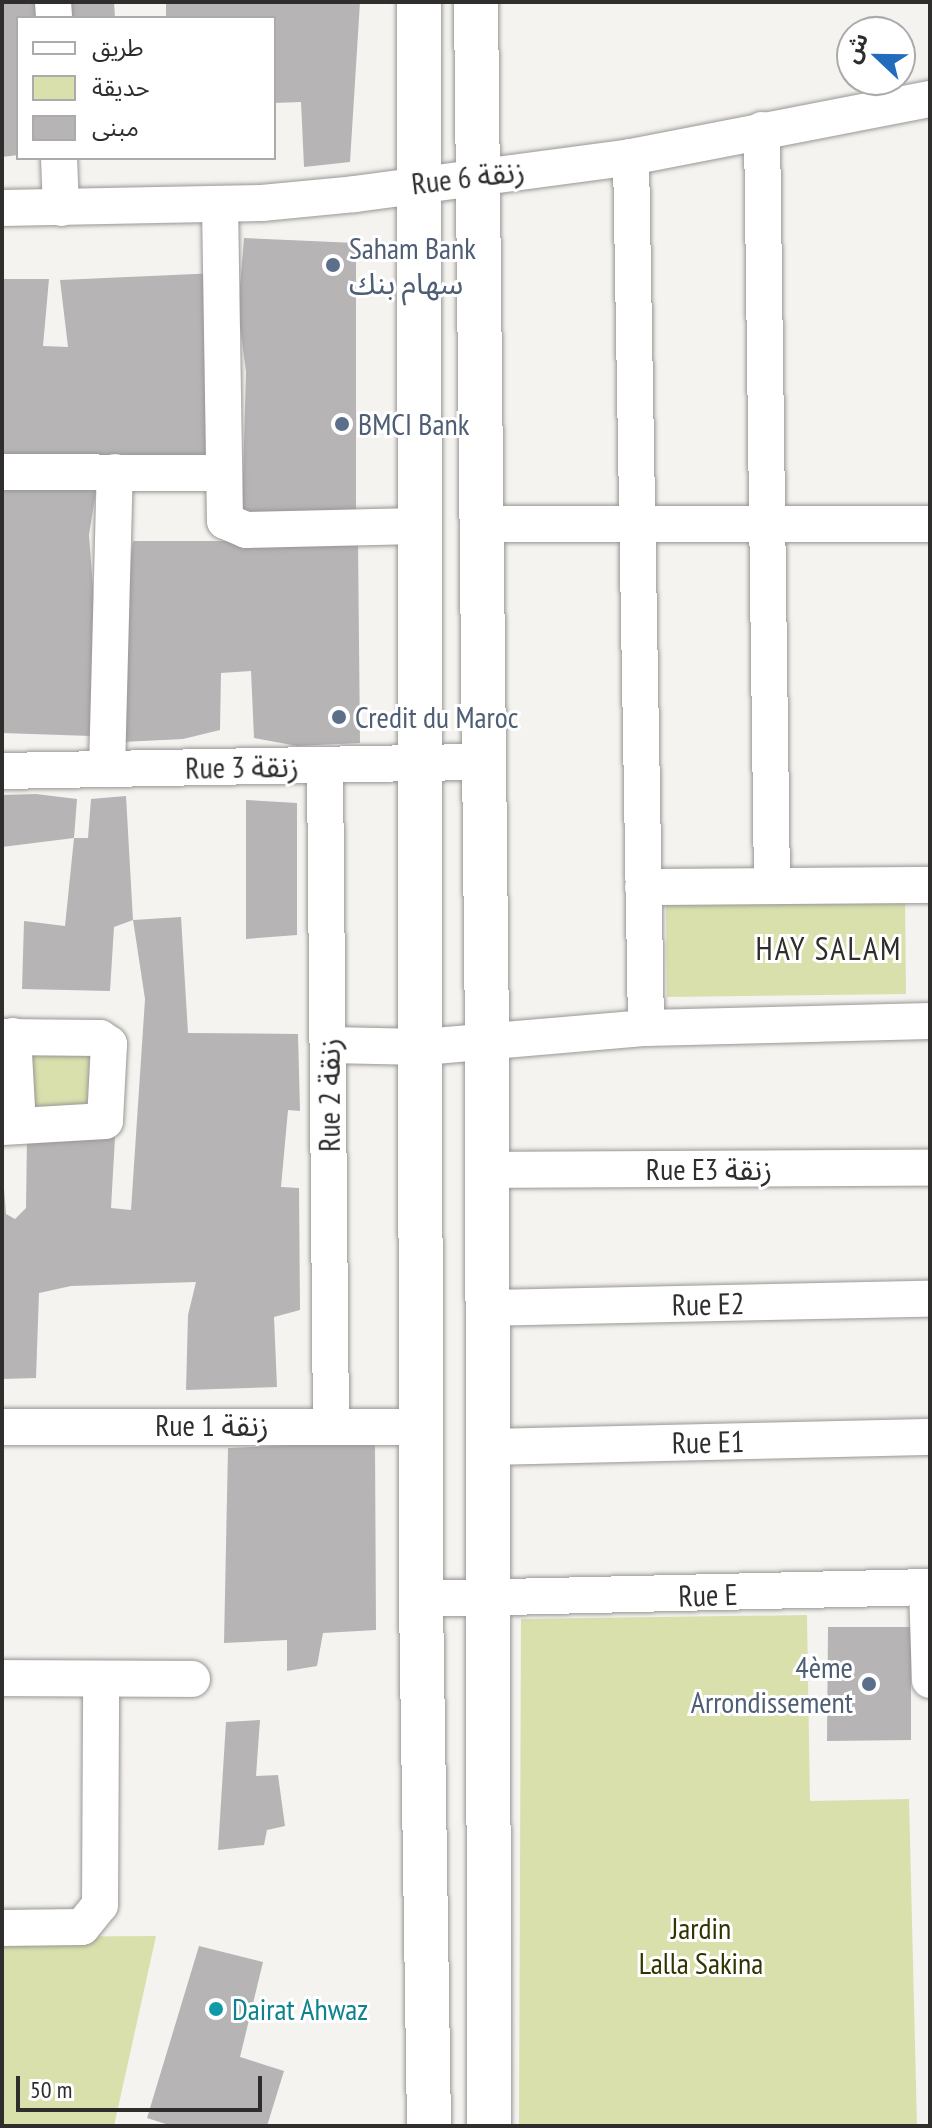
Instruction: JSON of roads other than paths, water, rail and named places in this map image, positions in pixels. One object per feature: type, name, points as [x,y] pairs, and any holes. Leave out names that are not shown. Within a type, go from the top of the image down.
[{"type":"main road","points":[[419,2],[418,526],[423,1047],[421,1599],[429,2126]]},
{"type":"main road","points":[[476,2],[479,524],[487,1038],[485,1447],[489,2126]]},
{"type":"street","name":"Rue 6 زنقة","points":[[2,208],[220,204],[355,194],[417,182],[631,157],[930,99]]},
{"type":"street","points":[[762,130],[772,886]]},
{"type":"street","points":[[631,157],[646,1028]]},
{"type":"street","points":[[59,160],[61,208]]},
{"type":"street","points":[[220,204],[225,521],[237,529],[418,526]]},
{"type":"street","points":[[2,472],[222,473]]},
{"type":"street","points":[[107,769],[115,472]]},
{"type":"street","points":[[479,524],[930,524]]},
{"type":"street","name":"Rue 3 زنقة","points":[[2,771],[482,762]]},
{"type":"street","name":"Rue 2 زنقة","points":[[325,766],[331,1424]]},
{"type":"street","points":[[643,887],[930,885]]},
{"type":"street","points":[[329,1045],[423,1047],[487,1038],[646,1028],[930,1021]]},
{"type":"street","points":[[8,1036],[100,1038],[109,1044],[105,1121],[10,1126],[8,1036]]},
{"type":"street","name":"Rue E3 زنقة","points":[[487,1170],[930,1168]]},
{"type":"street","name":"Rue E2","points":[[486,1308],[930,1299]]},
{"type":"street","name":"Rue 1 زنقة","points":[[2,1427],[331,1424],[422,1427]]},
{"type":"street","name":"Rue E1","points":[[485,1447],[930,1437]]},
{"type":"street","points":[[928,1587],[930,1680]]},
{"type":"street","name":"Rue E","points":[[421,1599],[486,1601],[928,1587]]},
{"type":"street","points":[[2,1678],[192,1679]]},
{"type":"street","points":[[2,1928],[82,1927],[100,1905],[101,1679]]},
{"type":"place","name":"Saham Bank سهام بنك","points":[[333,265]]},
{"type":"place","name":"BMCI Bank","points":[[342,424]]},
{"type":"place","name":"Credit du Maroc","points":[[339,717]]},
{"type":"place","name":"4ème Arrondissement","points":[[869,1684]]},
{"type":"place","name":"Dairat Ahwaz","points":[[216,2009]]},
{"type":"district","name":"HAY SALAM","points":[[829,948]]},
{"type":"park label","name":"Jardin Lalla Sakina","points":[[701,1945]]}]
